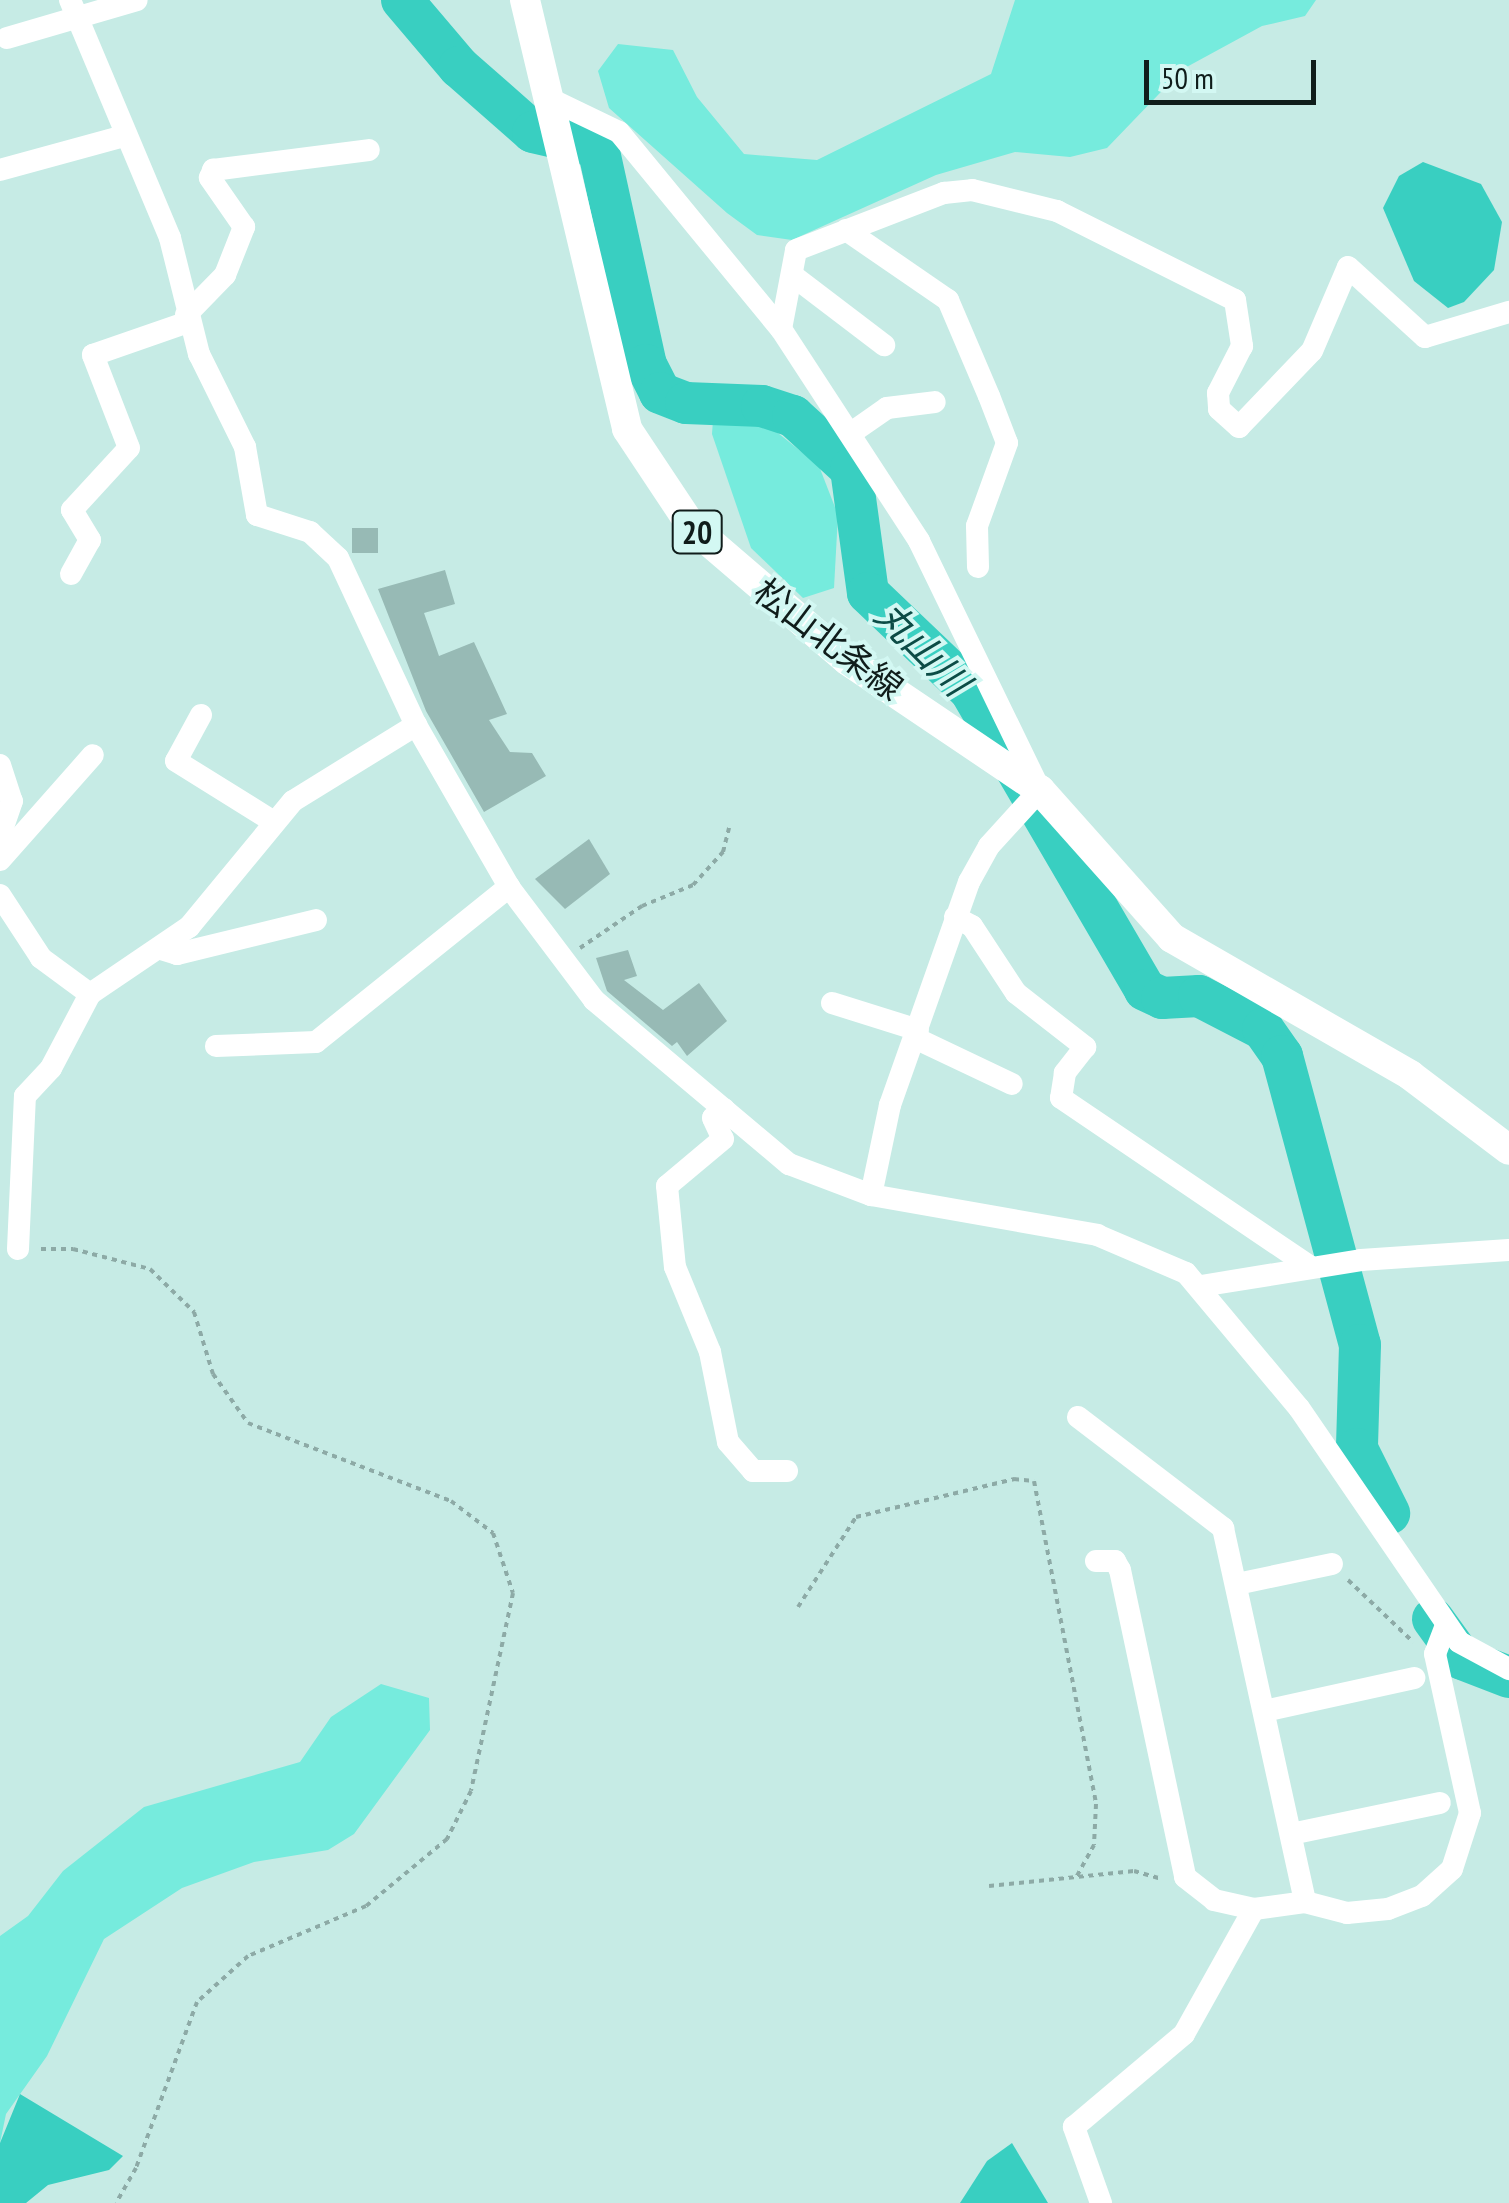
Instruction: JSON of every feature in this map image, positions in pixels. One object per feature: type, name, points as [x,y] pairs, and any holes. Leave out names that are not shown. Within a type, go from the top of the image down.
[{"type":"main road","name":"松山北条線","points":[[525,0],[627,430],[692,527],[847,660],[966,736],[1040,790],[1172,938],[1410,1075],[1509,1150]]},
{"type":"street","points":[[70,0],[170,238],[187,318],[246,447],[258,515],[326,540],[416,725],[509,888],[594,1000],[790,1164],[871,1194],[1097,1234],[1166,1262],[1201,1286],[1401,1548],[1446,1625],[1478,1659],[1509,1670]]},
{"type":"street","points":[[7,38],[80,22],[137,0]]},
{"type":"street","points":[[550,100],[619,132],[781,329],[854,432],[919,541],[1040,790],[989,846],[955,916],[890,1105],[871,1194]]},
{"type":"street","points":[[0,170],[124,136]]},
{"type":"street","points":[[71,574],[90,540],[72,510],[129,448],[93,355],[187,318],[226,275],[244,227],[210,178],[213,170],[369,150]]},
{"type":"street","points":[[781,329],[796,250],[944,192],[972,190],[1030,201],[1148,254],[1235,300],[1243,312],[1242,346],[1218,393],[1220,409],[1239,427],[1312,351],[1348,267],[1425,337],[1509,312]]},
{"type":"street","points":[[846,230],[948,300],[995,412],[1007,444],[977,526],[978,567]]},
{"type":"street","points":[[792,275],[884,345]]},
{"type":"street","points":[[854,432],[887,408],[934,402]]},
{"type":"street","points":[[201,715],[176,761],[274,822]]},
{"type":"street","points":[[18,1249],[25,1096],[51,1068],[90,994],[117,969],[162,949],[218,897],[274,822],[314,787],[416,725]]},
{"type":"street","points":[[0,860],[93,755]]},
{"type":"street","points":[[0,765],[12,801],[0,836]]},
{"type":"street","points":[[216,1046],[316,1042],[509,888]]},
{"type":"street","points":[[0,894],[41,958],[90,994]]},
{"type":"street","points":[[955,916],[972,926],[1016,993],[1085,1047],[1065,1073],[1061,1098],[1310,1266]]},
{"type":"street","points":[[162,949],[188,952],[316,920]]},
{"type":"street","points":[[832,1002],[916,1034],[1012,1084]]},
{"type":"street","points":[[724,1109],[712,1118],[723,1139],[667,1186],[676,1267],[710,1352],[728,1442],[753,1471],[787,1471]]},
{"type":"street","points":[[1201,1286],[1310,1266],[1509,1250]]},
{"type":"street","points":[[1078,1416],[1223,1528],[1305,1902]]},
{"type":"street","points":[[1096,1561],[1115,1561],[1120,1570],[1188,1884],[1254,1910],[1305,1902],[1346,1912],[1388,1909],[1438,1884],[1462,1851],[1470,1813],[1435,1654],[1446,1625]]},
{"type":"street","points":[[1236,1584],[1332,1564]]},
{"type":"street","points":[[1264,1711],[1414,1678]]},
{"type":"street","points":[[1291,1834],[1440,1803]]},
{"type":"street","points":[[1101,2203],[1074,2127],[1184,2034],[1254,1910]]},
{"type":"path","points":[[564,959],[642,906],[692,885],[723,852],[729,828]]},
{"type":"path","points":[[18,1249],[73,1248],[150,1269],[194,1312],[213,1374],[248,1423],[451,1501],[493,1533],[513,1593],[471,1792],[447,1839],[366,1906],[248,1956],[197,2002],[136,2168],[116,2203]]},
{"type":"path","points":[[798,1607],[856,1517],[1014,1479],[1034,1482],[1096,1804],[1094,1845],[1076,1877]]},
{"type":"path","points":[[1332,1564],[1435,1654]]},
{"type":"path","points":[[989,1886],[1134,1871],[1188,1884]]},
{"type":"shaded area","points":[[1015,0],[1316,0],[1305,16],[1262,26],[1183,69],[1107,148],[1070,157],[1015,152],[936,175],[792,240],[757,235],[727,213],[609,108],[598,71],[618,44],[673,50],[697,97],[744,154],[817,160],[991,74]]},
{"type":"shaded area","points":[[1423,162],[1481,184],[1502,222],[1494,270],[1464,302],[1448,308],[1414,281],[1383,208],[1399,176]]},
{"type":"shaded area","points":[[714,406],[773,429],[819,466],[838,515],[834,588],[803,598],[751,548],[712,434]]},
{"type":"shaded area","points":[[381,1684],[429,1698],[430,1730],[354,1834],[328,1850],[254,1862],[182,1888],[104,1939],[47,2056],[6,2114],[0,2143],[0,1936],[28,1916],[63,1871],[144,1807],[300,1762],[331,1717]]},
{"type":"shaded area","points":[[20,2094],[123,2156],[109,2170],[48,2185],[26,2203],[0,2203],[0,2143]]},
{"type":"shaded area","points":[[1012,2143],[1048,2203],[960,2203],[987,2161]]},
{"type":"building","points":[[352,528],[378,528],[378,553],[352,553]]},
{"type":"building","points":[[445,570],[455,604],[424,613],[439,656],[474,642],[507,714],[489,720],[510,752],[532,753],[546,776],[484,812],[426,711],[378,589]]},
{"type":"building","points":[[589,839],[610,874],[565,909],[535,879]]},
{"type":"building","points":[[628,950],[637,976],[624,980],[663,1010],[699,983],[727,1021],[687,1056],[677,1042],[672,1046],[607,991],[596,958]]},
{"type":"waterway","name":"丸山川","points":[[402,0],[459,67],[533,132],[598,147],[646,365],[660,393],[686,403],[762,406],[793,416],[851,469],[868,593],[970,690],[1145,990],[1162,998],[1199,996],[1263,1029],[1282,1056],[1360,1345],[1357,1449],[1389,1513]]},
{"type":"waterway","points":[[1433,1619],[1462,1659],[1509,1677]]}]
